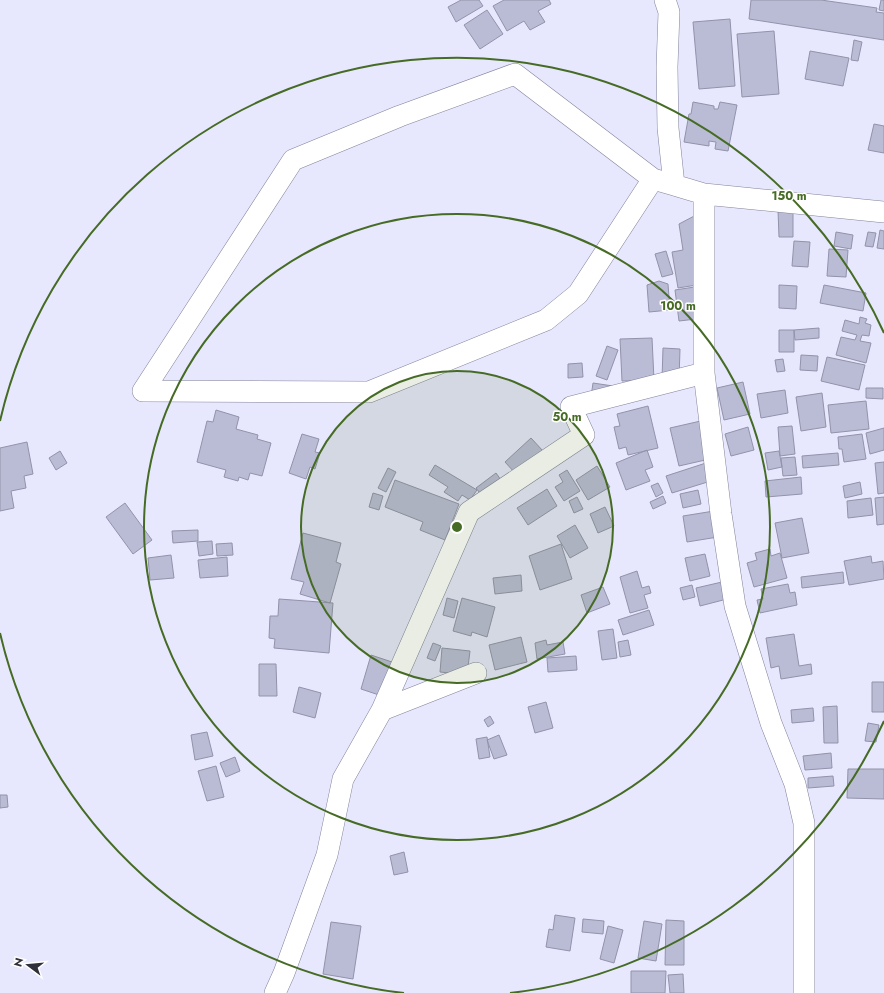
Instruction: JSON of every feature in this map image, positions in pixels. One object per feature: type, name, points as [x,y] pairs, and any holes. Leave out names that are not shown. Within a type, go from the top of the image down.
[{"type":"street","points":[[666,0],[669,12],[667,67],[668,128],[674,185]]},
{"type":"street","points":[[653,179],[578,294],[546,320],[369,392],[142,391],[293,160],[400,116],[514,74],[653,179],[704,194],[884,212]]},
{"type":"street","points":[[704,194],[704,373],[721,514],[735,606],[771,723],[795,784],[804,823],[804,993]]},
{"type":"street","points":[[275,993],[284,973],[326,855],[343,779],[382,710],[468,512],[584,435],[571,407],[704,373]]},
{"type":"street","points":[[382,710],[476,673]]},
{"type":"building","points":[[461,0],[479,0],[483,6],[456,22],[448,7]]},
{"type":"building","points":[[504,0],[549,0],[551,4],[538,11],[545,22],[530,30],[524,21],[507,31],[493,6]]},
{"type":"building","points":[[751,0],[821,0],[877,8],[876,12],[884,13],[884,40],[749,19]]},
{"type":"building","points":[[881,0],[884,0],[884,11],[879,10]]},
{"type":"building","points":[[487,10],[503,34],[480,49],[464,25]]},
{"type":"building","points":[[730,19],[735,86],[699,89],[693,22]]},
{"type":"building","points":[[774,31],[779,94],[742,97],[737,34]]},
{"type":"building","points":[[854,40],[862,42],[858,61],[851,60]]},
{"type":"building","points":[[810,51],[849,58],[843,86],[805,79]]},
{"type":"building","points":[[693,102],[714,106],[714,109],[718,109],[720,102],[737,105],[728,151],[715,149],[716,142],[709,141],[709,146],[684,142],[689,114],[691,114]]},
{"type":"building","points":[[874,124],[884,126],[884,153],[868,150]]},
{"type":"building","points":[[793,209],[793,237],[779,237],[778,210]]},
{"type":"building","points":[[698,214],[709,283],[678,288],[672,252],[683,250],[679,224]]},
{"type":"building","points":[[880,230],[884,231],[884,249],[877,248]]},
{"type":"building","points":[[836,232],[853,235],[851,249],[834,246]]},
{"type":"building","points":[[868,232],[876,233],[873,247],[865,246]]},
{"type":"building","points":[[794,241],[810,242],[808,267],[792,266]]},
{"type":"building","points":[[829,249],[848,250],[846,277],[827,276]]},
{"type":"building","points":[[666,251],[673,274],[662,277],[655,254]]},
{"type":"building","points":[[659,281],[668,284],[670,310],[649,312],[647,285]]},
{"type":"building","points":[[779,285],[797,286],[796,309],[779,308]]},
{"type":"building","points":[[824,285],[866,293],[863,311],[820,303]]},
{"type":"building","points":[[701,286],[705,318],[679,321],[675,290]]},
{"type":"building","points":[[860,317],[867,319],[865,323],[871,325],[869,336],[862,335],[860,341],[871,343],[866,363],[836,355],[841,337],[855,340],[857,335],[842,331],[845,320],[859,324]]},
{"type":"building","points":[[819,328],[819,338],[795,340],[794,330]]},
{"type":"building","points":[[779,330],[794,330],[794,352],[779,352]]},
{"type":"building","points":[[652,338],[654,380],[622,381],[620,339]]},
{"type":"building","points":[[607,346],[618,350],[607,380],[596,376]]},
{"type":"building","points":[[663,348],[680,349],[679,379],[662,379]]},
{"type":"building","points":[[801,355],[818,356],[817,371],[800,370]]},
{"type":"building","points":[[827,357],[865,365],[859,390],[821,381]]},
{"type":"building","points":[[783,359],[785,371],[777,372],[775,360]]},
{"type":"building","points":[[582,363],[583,377],[568,378],[568,364]]},
{"type":"building","points":[[743,382],[750,414],[724,420],[717,388]]},
{"type":"building","points":[[593,383],[613,386],[590,404]]},
{"type":"building","points":[[866,388],[883,388],[883,399],[866,398]]},
{"type":"building","points":[[785,390],[788,413],[761,418],[757,394]]},
{"type":"building","points":[[822,393],[826,427],[801,431],[796,397]]},
{"type":"building","points":[[866,401],[869,429],[831,433],[828,405]]},
{"type":"building","points":[[648,406],[658,448],[628,455],[626,447],[619,449],[614,427],[620,426],[617,414]]},
{"type":"building","points":[[216,410],[239,417],[236,429],[258,435],[257,439],[271,443],[262,476],[250,473],[248,480],[239,477],[238,481],[224,477],[226,470],[197,462],[207,421],[213,422]]},
{"type":"building","points":[[705,420],[714,458],[679,466],[670,428]]},
{"type":"building","points":[[792,426],[795,454],[780,456],[778,427]]},
{"type":"building","points":[[748,427],[754,450],[731,456],[725,434]]},
{"type":"building","points":[[884,428],[884,450],[870,454],[866,433]]},
{"type":"building","points":[[302,434],[319,439],[315,452],[320,453],[315,469],[310,467],[306,479],[289,473]]},
{"type":"building","points":[[862,434],[866,459],[844,462],[842,449],[839,449],[838,437]]},
{"type":"building","points":[[531,438],[543,451],[524,483],[505,462]]},
{"type":"building","points":[[27,442],[33,474],[24,476],[26,488],[11,491],[14,508],[0,511],[0,448]]},
{"type":"building","points":[[647,450],[653,467],[645,470],[650,481],[626,490],[616,463]]},
{"type":"building","points":[[60,451],[67,463],[56,470],[49,458]]},
{"type":"building","points":[[779,451],[782,467],[768,470],[765,453]]},
{"type":"building","points":[[838,453],[839,465],[803,468],[802,456]]},
{"type":"building","points":[[795,457],[797,475],[783,476],[781,458]]},
{"type":"building","points":[[709,462],[714,480],[672,493],[666,476]]},
{"type":"building","points":[[884,462],[884,493],[878,494],[875,463]]},
{"type":"building","points":[[435,465],[477,490],[470,500],[462,495],[458,501],[444,492],[448,487],[429,475]]},
{"type":"building","points":[[597,466],[610,487],[588,500],[576,480]]},
{"type":"building","points":[[388,468],[396,472],[386,492],[378,488]]},
{"type":"building","points":[[567,470],[580,491],[564,501],[555,487],[563,482],[559,475]]},
{"type":"building","points":[[496,473],[511,494],[492,509],[476,488]]},
{"type":"building","points":[[801,477],[802,494],[766,497],[765,481]]},
{"type":"building","points":[[395,480],[459,504],[445,540],[420,530],[423,522],[385,507]]},
{"type":"building","points":[[860,482],[862,494],[845,498],[843,486]]},
{"type":"building","points":[[658,483],[663,493],[656,497],[651,486]]},
{"type":"building","points":[[547,489],[557,506],[528,525],[517,508]]},
{"type":"building","points":[[698,490],[701,504],[683,508],[680,494]]},
{"type":"building","points":[[373,493],[383,496],[379,510],[369,507]]},
{"type":"building","points":[[663,496],[666,503],[653,509],[650,502]]},
{"type":"building","points":[[577,497],[583,509],[574,513],[569,501]]},
{"type":"building","points":[[884,497],[884,524],[877,525],[875,498]]},
{"type":"building","points":[[871,498],[873,515],[848,518],[847,501]]},
{"type":"building","points":[[125,503],[152,540],[133,554],[106,517]]},
{"type":"building","points":[[605,507],[614,526],[598,533],[590,514]]},
{"type":"building","points":[[714,511],[718,537],[687,542],[683,516]]},
{"type":"building","points":[[802,518],[809,553],[782,558],[775,523]]},
{"type":"building","points":[[575,525],[588,548],[570,558],[557,536]]},
{"type":"building","points":[[198,530],[198,541],[173,543],[172,531]]},
{"type":"building","points":[[303,533],[341,543],[336,562],[341,564],[330,603],[300,594],[304,582],[291,579]]},
{"type":"building","points":[[212,541],[213,554],[199,556],[197,542]]},
{"type":"building","points":[[232,543],[233,555],[217,556],[216,544]]},
{"type":"building","points":[[561,544],[572,579],[540,590],[529,556]]},
{"type":"building","points":[[770,549],[771,556],[780,553],[787,578],[754,587],[747,563],[757,560],[755,553]]},
{"type":"building","points":[[705,554],[710,576],[690,581],[685,558]]},
{"type":"building","points":[[171,555],[174,578],[150,580],[148,558]]},
{"type":"building","points":[[871,556],[872,563],[883,561],[884,579],[849,585],[844,561]]},
{"type":"building","points":[[227,557],[228,576],[200,578],[198,560]]},
{"type":"building","points":[[637,571],[642,588],[649,586],[651,593],[644,595],[648,608],[630,613],[620,577]]},
{"type":"building","points":[[843,572],[844,583],[802,588],[801,577]]},
{"type":"building","points":[[521,575],[522,591],[495,594],[493,578]]},
{"type":"building","points":[[722,582],[727,599],[700,606],[696,588]]},
{"type":"building","points":[[788,584],[790,593],[795,592],[797,605],[760,613],[757,600],[763,599],[761,589]]},
{"type":"building","points":[[692,585],[695,597],[683,600],[680,588]]},
{"type":"building","points":[[603,587],[610,604],[587,613],[581,595]]},
{"type":"building","points":[[447,598],[458,601],[454,618],[443,615]]},
{"type":"building","points":[[462,598],[495,607],[487,637],[472,632],[471,636],[453,631]]},
{"type":"building","points":[[279,599],[333,603],[329,653],[274,648],[275,639],[269,638],[270,616],[278,616]]},
{"type":"building","points":[[649,610],[654,625],[623,635],[618,620]]},
{"type":"building","points":[[613,629],[617,658],[602,660],[598,631]]},
{"type":"building","points":[[794,634],[799,666],[811,664],[812,674],[781,679],[779,666],[771,668],[766,638]]},
{"type":"building","points":[[521,637],[527,662],[495,670],[489,645]]},
{"type":"building","points":[[546,640],[547,645],[563,642],[565,654],[537,659],[535,643]]},
{"type":"building","points":[[628,640],[631,655],[620,657],[618,642]]},
{"type":"building","points":[[433,643],[441,646],[435,661],[427,658]]},
{"type":"building","points":[[442,648],[470,651],[467,675],[440,672]]},
{"type":"building","points":[[371,655],[398,664],[388,698],[361,689]]},
{"type":"building","points":[[576,656],[577,670],[548,672],[547,658]]},
{"type":"building","points":[[259,664],[276,664],[277,696],[259,696]]},
{"type":"building","points":[[872,682],[884,682],[884,712],[872,712]]},
{"type":"building","points":[[299,687],[321,693],[315,718],[293,712]]},
{"type":"building","points":[[546,702],[553,728],[535,733],[528,707]]},
{"type":"building","points":[[837,706],[838,743],[824,743],[823,707]]},
{"type":"building","points":[[813,708],[814,721],[792,723],[791,710]]},
{"type":"building","points":[[490,716],[494,723],[488,727],[484,720]]},
{"type":"building","points":[[868,723],[879,725],[876,742],[865,741]]},
{"type":"building","points":[[207,732],[213,756],[195,760],[191,735]]},
{"type":"building","points":[[499,735],[507,755],[494,759],[487,740]]},
{"type":"building","points":[[487,737],[490,757],[479,759],[476,739]]},
{"type":"building","points":[[831,753],[832,768],[805,770],[803,756]]},
{"type":"building","points":[[235,757],[240,771],[226,777],[220,763]]},
{"type":"building","points":[[216,766],[224,797],[207,801],[198,771]]},
{"type":"building","points":[[848,769],[884,769],[884,799],[847,798]]},
{"type":"building","points":[[833,776],[834,786],[808,788],[808,778]]},
{"type":"building","points":[[0,795],[7,795],[8,807],[0,808]]},
{"type":"building","points":[[404,852],[408,872],[394,875],[390,856]]},
{"type":"building","points":[[555,915],[575,918],[570,951],[546,947],[549,929],[553,930]]},
{"type":"building","points":[[583,919],[604,921],[603,934],[582,932]]},
{"type":"building","points":[[666,920],[684,921],[684,965],[665,965]]},
{"type":"building","points":[[644,921],[662,924],[656,961],[638,958]]},
{"type":"building","points":[[331,922],[361,926],[353,979],[323,974]]},
{"type":"building","points":[[608,926],[623,930],[614,963],[600,959]]},
{"type":"building","points":[[631,971],[666,971],[665,993],[631,993]]},
{"type":"building","points":[[683,974],[684,993],[670,993],[668,975]]}]
